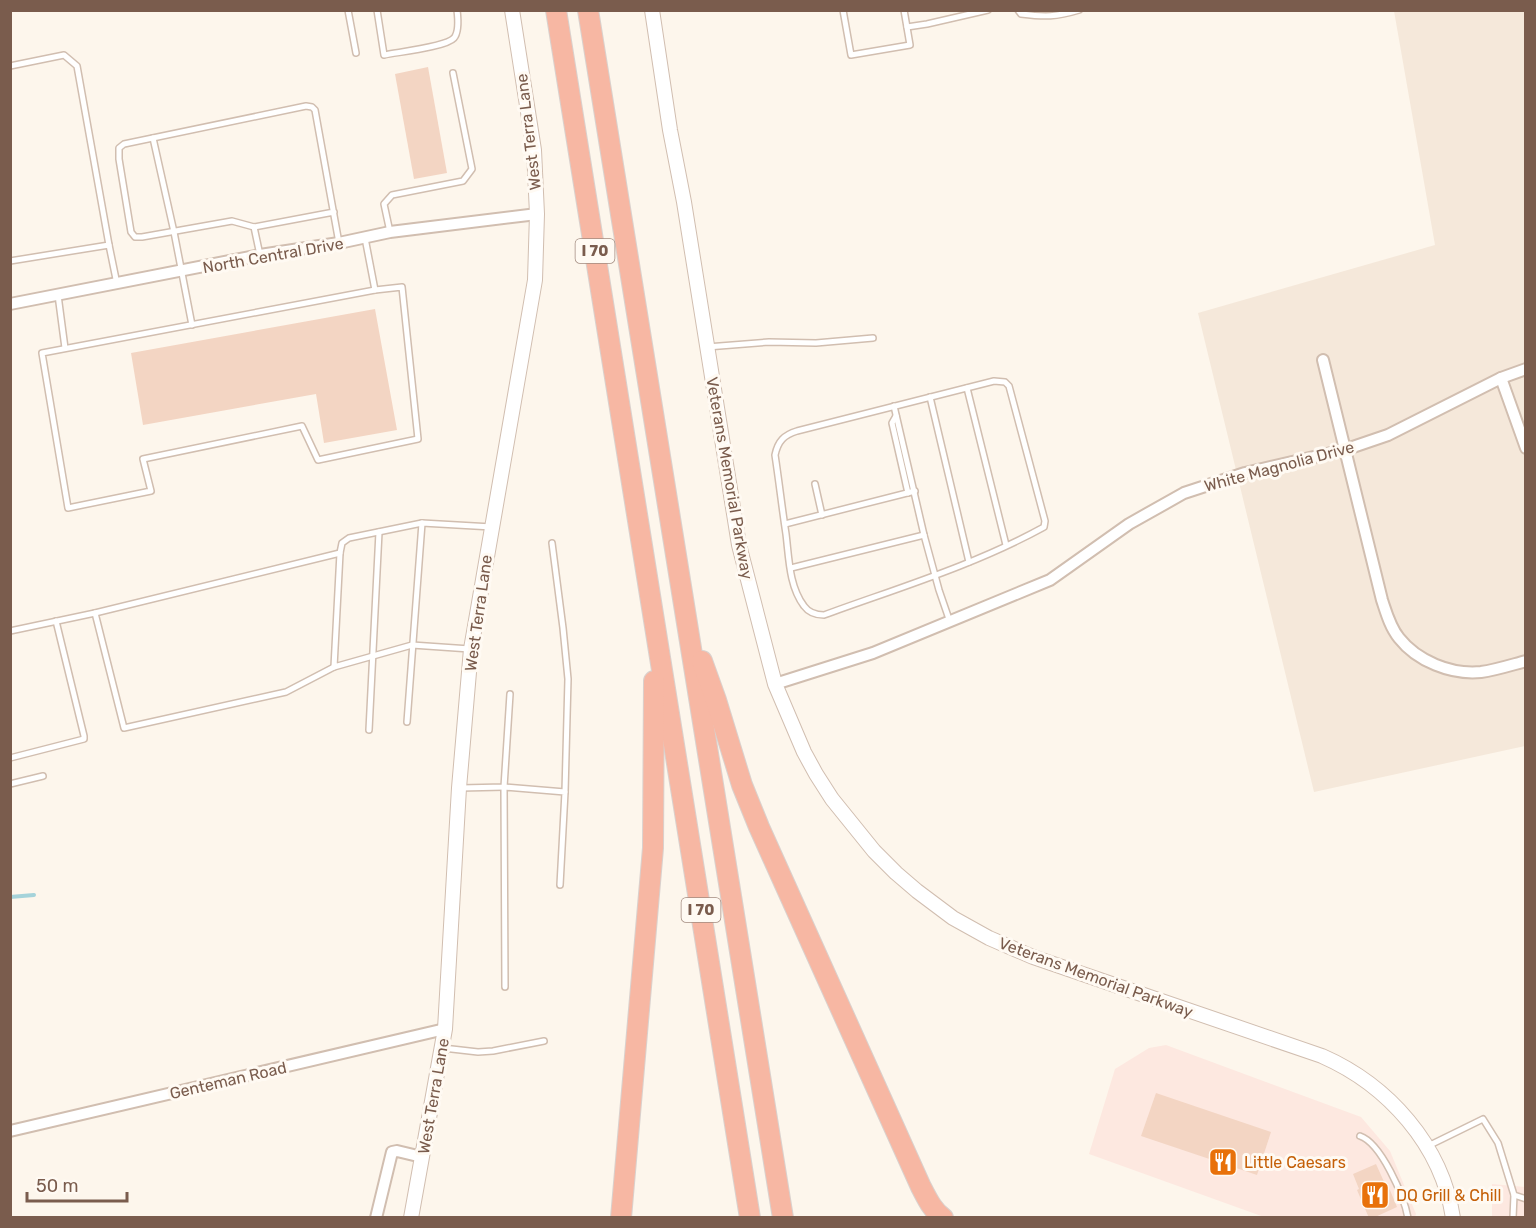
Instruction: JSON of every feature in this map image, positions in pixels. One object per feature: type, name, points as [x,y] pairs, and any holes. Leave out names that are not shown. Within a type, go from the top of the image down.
[{"type":"highway","name":"I 70","points":[[556,10],[750,1218]]},
{"type":"highway","name":"I 70","points":[[588,10],[783,1218]]},
{"type":"highway","points":[[621,1218],[653,848],[655,696],[652,603]]},
{"type":"highway","points":[[686,613],[742,784],[759,827],[930,1210],[943,1218]]},
{"type":"street","name":"West Terra Lane","points":[[411,1218],[444,1029],[459,788],[471,649],[535,279],[537,214],[534,150],[512,10]]},
{"type":"street","name":"Veterans Memorial Parkway","points":[[652,10],[739,545],[775,684],[804,752],[832,799],[874,851],[896,873],[953,918],[989,938],[1017,950],[1290,1045],[1337,1063],[1357,1075],[1397,1107],[1427,1146],[1446,1189],[1453,1218]]},
{"type":"street","name":"North Central Drive","points":[[10,304],[390,232],[537,214]]},
{"type":"street","points":[[1323,360],[1382,600],[1388,620],[1398,637],[1431,664],[1449,669],[1481,672],[1526,661]]},
{"type":"street","name":"White Magnolia Drive","points":[[775,684],[873,653],[1050,580],[1129,524],[1185,493],[1245,473],[1344,450],[1388,435],[1501,378],[1526,369]]},
{"type":"street","points":[[1501,378],[1526,448]]},
{"type":"street","name":"Genteman Road","points":[[10,1131],[444,1029]]},
{"type":"street","points":[[376,1218],[392,1152],[397,1151],[422,1157]]},
{"type":"lane","points":[[348,10],[356,53]]},
{"type":"lane","points":[[376,10],[384,55],[446,43],[455,37],[458,29],[457,10]]},
{"type":"lane","points":[[843,10],[851,55],[910,45],[904,10]]},
{"type":"lane","points":[[907,27],[988,10]]},
{"type":"lane","points":[[1018,10],[1021,14],[1047,17],[1061,16],[1079,10]]},
{"type":"lane","points":[[10,66],[64,56],[77,66],[117,284]]},
{"type":"lane","points":[[390,232],[384,204],[392,195],[463,181],[472,170],[453,73]]},
{"type":"lane","points":[[334,212],[254,227],[232,221],[135,237],[131,232],[119,148],[124,144],[306,106],[312,107],[315,110],[334,212],[339,243]]},
{"type":"lane","points":[[153,138],[192,325]]},
{"type":"lane","points":[[254,227],[260,255]]},
{"type":"lane","points":[[365,238],[375,290]]},
{"type":"lane","points":[[10,261],[109,245]]},
{"type":"lane","points":[[402,287],[418,439],[318,460],[302,426],[143,459],[152,491],[68,508],[42,352],[192,325],[375,290],[402,287]]},
{"type":"lane","points":[[58,295],[65,348]]},
{"type":"lane","points":[[707,347],[769,342],[816,343],[873,338]]},
{"type":"lane","points":[[994,381],[1005,382],[1009,386],[1045,521],[1044,527],[969,562],[824,615],[817,615],[805,608],[794,587],[775,455],[780,440],[797,431],[930,397],[994,381]]},
{"type":"lane","points":[[967,388],[1006,545]]},
{"type":"lane","points":[[930,397],[969,562]]},
{"type":"lane","points":[[894,406],[912,492],[950,622]]},
{"type":"lane","points":[[815,484],[822,515]]},
{"type":"lane","points":[[784,524],[912,492]]},
{"type":"lane","points":[[407,722],[422,523]]},
{"type":"lane","points":[[334,667],[342,543],[349,538],[422,523],[492,527]]},
{"type":"lane","points":[[369,730],[380,532]]},
{"type":"lane","points":[[791,568],[924,535]]},
{"type":"lane","points":[[552,543],[568,679],[560,885]]},
{"type":"lane","points":[[10,631],[95,613],[340,553]]},
{"type":"lane","points":[[95,613],[124,728],[286,692],[334,667],[412,645],[471,649]]},
{"type":"lane","points":[[10,758],[84,739],[56,621]]},
{"type":"lane","points":[[505,987],[504,787],[510,694]]},
{"type":"lane","points":[[10,784],[43,776]]},
{"type":"lane","points":[[459,788],[504,787],[564,792]]},
{"type":"lane","points":[[441,1047],[478,1052],[544,1041]]},
{"type":"lane","points":[[1427,1146],[1483,1119],[1498,1143],[1514,1195],[1513,1218]]},
{"type":"lane","points":[[1360,1136],[1366,1138],[1378,1151],[1393,1176],[1408,1218]]},
{"type":"lane","points":[[1514,1195],[1526,1199]]},
{"type":"shaded area","points":[[1394,11],[1525,11],[1525,746],[1314,792],[1198,313],[1435,245]]},
{"type":"shaded area","points":[[1166,1045],[1361,1117],[1390,1151],[1416,1214],[1415,1217],[1264,1217],[1089,1154],[1115,1069],[1149,1048]]},
{"type":"shaded area","points":[[1492,1184],[1525,1187],[1525,1217],[1492,1217]]},
{"type":"building","points":[[428,67],[447,173],[414,179],[395,74]]},
{"type":"building","points":[[375,309],[397,430],[324,443],[316,394],[143,425],[131,353]]},
{"type":"building","points":[[1156,1093],[1271,1132],[1257,1175],[1141,1136]]},
{"type":"building","name":"DQ Grill & Chill","points":[[1376,1164],[1397,1207],[1369,1218],[1353,1174]]},
{"type":"waterway","points":[[10,897],[34,895]]},
{"type":"place","name":"Little Caesars","points":[[1223,1162]]},
{"type":"place","name":"DQ Grill & Chill","points":[[1375,1195]]}]
